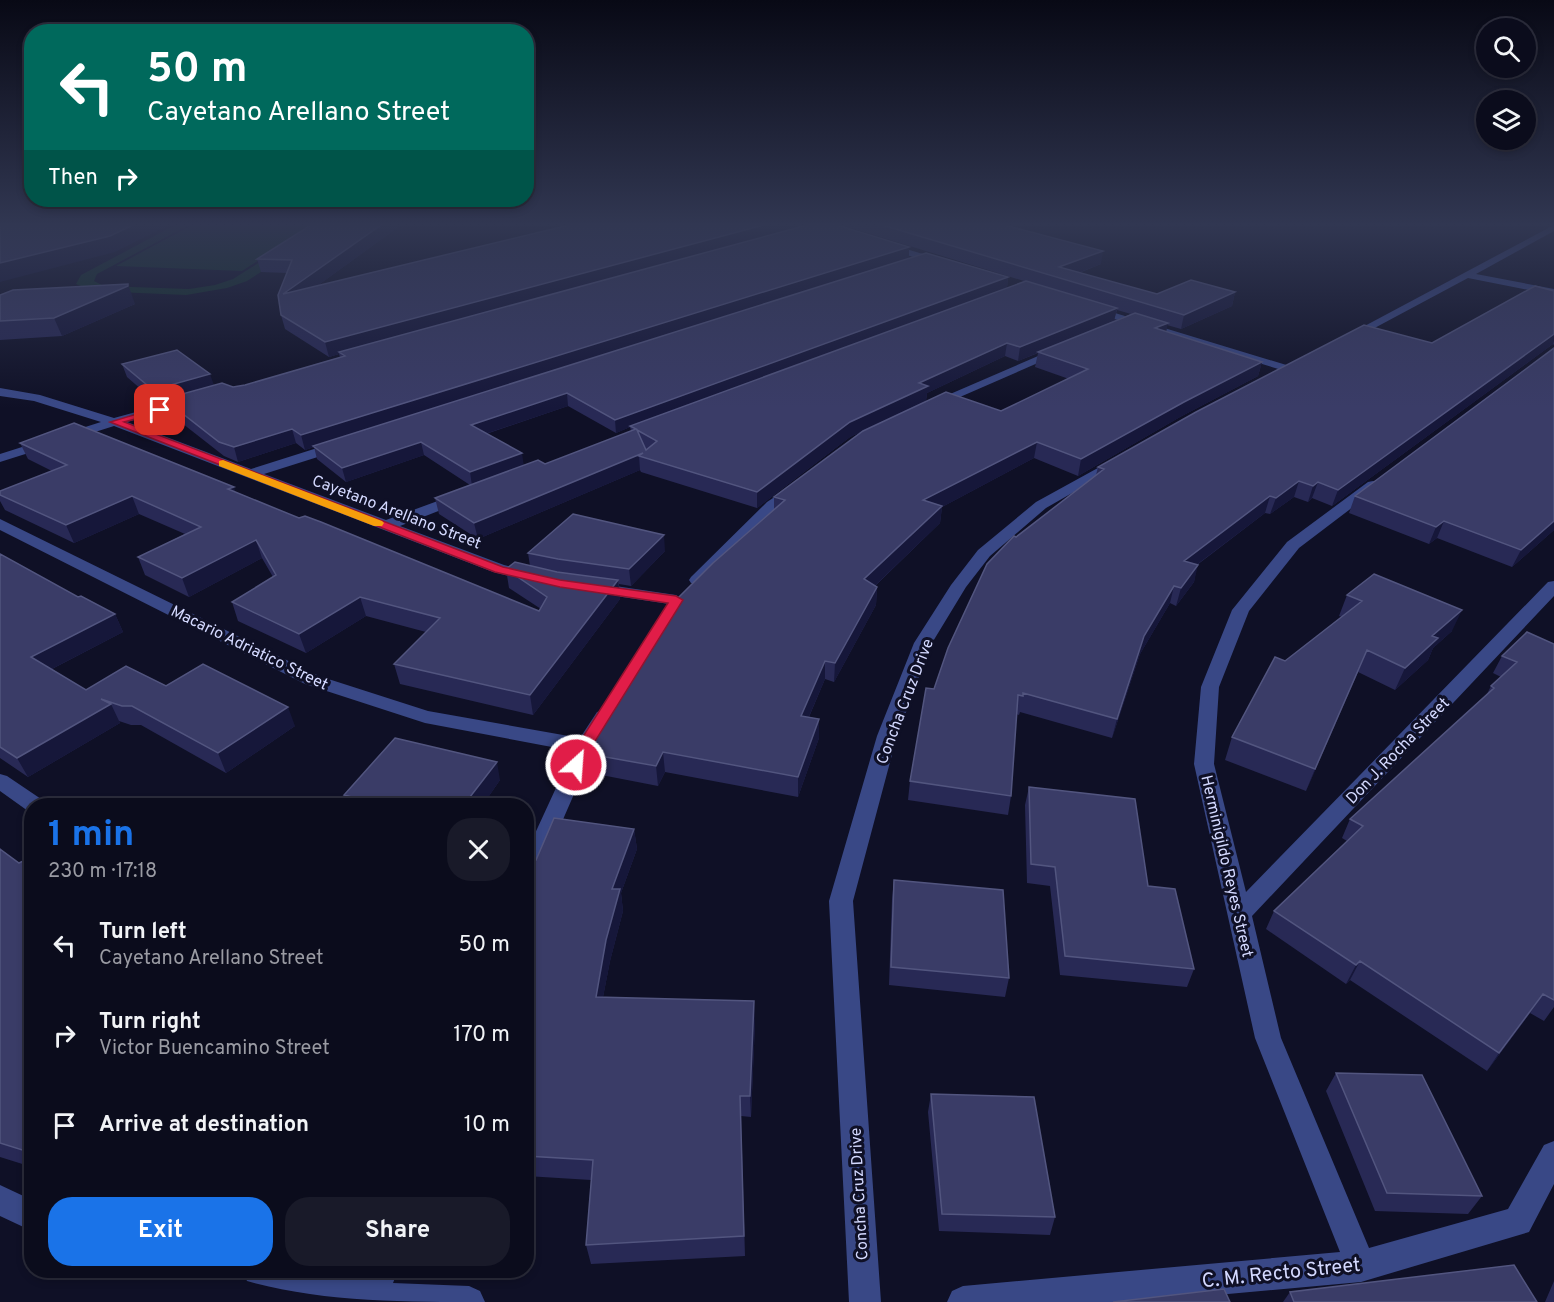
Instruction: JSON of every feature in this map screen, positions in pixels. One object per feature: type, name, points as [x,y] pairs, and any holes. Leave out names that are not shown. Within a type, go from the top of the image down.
[{"type":"street","points":[[1331,347],[1448,286]]},
{"type":"street","points":[[1522,286],[1554,292]]},
{"type":"street","points":[[1086,307],[1289,369]]},
{"type":"street","points":[[1110,330],[1131,321]]},
{"type":"street","points":[[915,413],[1069,346]]},
{"type":"street","points":[[1268,380],[1310,358]]},
{"type":"street","name":"Cayetano Arellano Street","points":[[0,392],[36,398],[114,422],[499,569],[540,579]]},
{"type":"street","points":[[0,458],[114,422],[205,398]]},
{"type":"street","points":[[251,474],[348,443]]},
{"type":"street","name":"Concha Cruz Drive","points":[[865,1302],[841,901],[887,736],[923,643],[959,585],[984,553],[1041,505],[1134,452]]},
{"type":"street","name":"Herminigildo Reyes Street","points":[[1361,1266],[1268,1038],[1204,764],[1210,687],[1241,609],[1293,545],[1386,475]]},
{"type":"street","points":[[581,586],[673,605],[772,505],[809,477]]},
{"type":"street","points":[[385,526],[473,493]]},
{"type":"street","name":"Macario Adriatico Street","points":[[0,524],[312,680],[425,717],[585,746]]},
{"type":"street","name":"Don J. Rocha Street","points":[[1240,913],[1554,586]]},
{"type":"street","points":[[534,862],[585,746],[614,700]]},
{"type":"street","points":[[0,781],[24,798]]},
{"type":"street","name":"C. M. Recto Street","points":[[963,1302],[1361,1266],[1518,1221],[1554,1155]]},
{"type":"street","points":[[0,1200],[24,1212]]},
{"type":"street","points":[[326,1278],[377,1284],[468,1302]]},
{"type":"green space","points":[[80,286],[189,289],[233,286],[186,295],[93,291]]},
{"type":"building","points":[[128,286],[54,318],[0,321],[0,295],[13,290]]},
{"type":"building","points":[[282,286],[295,286],[283,294],[317,286],[536,286],[325,342],[281,315],[278,295]]},
{"type":"building","points":[[583,286],[784,286],[301,435],[292,429],[234,447],[219,442],[164,399],[222,383],[233,387],[245,385],[345,356],[339,352]]},
{"type":"building","points":[[822,286],[984,286],[615,420],[567,393],[471,425],[522,453],[470,472],[421,442],[342,468],[313,446]]},
{"type":"building","points":[[1013,286],[1042,286],[1117,308],[1020,347],[1007,343],[919,383],[928,386],[850,422],[757,492],[639,456],[643,453],[474,523],[435,498],[538,460],[545,464],[636,429],[630,426]],"holes":[[[637,430],[657,441],[646,450]]]},
{"type":"building","points":[[1086,286],[1127,286],[1157,294],[1177,286],[1212,286],[1235,292],[1184,315]]},
{"type":"building","points":[[1535,286],[1554,291],[1554,334],[1338,490],[1318,482],[1313,486],[1299,481],[1276,498],[1270,496],[1184,561],[1198,565],[1181,588],[1174,586],[1144,636],[1117,719],[1023,693],[1023,696],[1018,695],[1011,796],[910,781],[926,688],[934,689],[948,648],[987,564],[1014,536],[1016,537],[1104,469],[1098,467],[1196,412],[1364,325],[1432,343]]},
{"type":"building","points":[[1135,313],[1168,323],[1155,328],[1262,362],[1081,459],[1037,442],[923,500],[942,506],[864,579],[877,587],[835,663],[825,661],[801,716],[819,719],[798,777],[663,752],[656,766],[583,753],[594,728],[673,603],[713,563],[785,500],[774,497],[863,431],[946,392],[1001,411],[1088,369],[1038,352]]},
{"type":"building","points":[[1554,348],[1554,521],[1521,550],[1444,521],[1436,527],[1355,496]]},
{"type":"building","points":[[177,350],[210,374],[153,390],[122,364]]},
{"type":"building","points":[[74,423],[234,487],[228,489],[299,518],[305,516],[321,522],[539,611],[547,597],[506,569],[515,562],[557,572],[618,580],[530,695],[394,664],[440,618],[360,597],[299,634],[232,602],[276,575],[256,540],[182,578],[138,557],[201,527],[132,496],[66,525],[0,495],[0,491],[67,465],[20,443]]},
{"type":"building","points":[[573,514],[664,535],[629,569],[528,553]]},
{"type":"building","points":[[0,554],[78,597],[81,596],[115,614],[31,657],[86,690],[126,666],[166,686],[203,664],[288,707],[218,753],[132,706],[122,706],[101,699],[111,704],[17,758],[0,747]]},
{"type":"building","points":[[1374,574],[1462,610],[1432,636],[1438,638],[1405,668],[1367,650],[1315,769],[1232,737],[1275,657],[1285,661],[1362,601],[1347,595]]},
{"type":"building","points":[[1527,632],[1554,644],[1554,1000],[1543,994],[1499,1053],[1360,961],[1356,965],[1274,911],[1363,826],[1350,819],[1494,688],[1491,686],[1517,662],[1502,656]]},
{"type":"building","points":[[395,738],[497,762],[469,798],[356,798],[344,795]]},
{"type":"building","points":[[1029,787],[1135,799],[1148,886],[1175,889],[1194,969],[1065,956],[1055,867],[1031,864]]},
{"type":"building","points":[[554,818],[634,829],[612,889],[620,889],[606,940],[596,997],[754,1001],[750,1096],[740,1096],[744,1236],[586,1245],[593,1160],[534,1156],[534,862]]},
{"type":"building","points":[[0,849],[19,863],[24,861],[24,1150],[0,1143]]},
{"type":"building","points":[[894,880],[1003,890],[1009,978],[891,967]]},
{"type":"building","points":[[1336,1073],[1422,1075],[1482,1196],[1387,1193]]},
{"type":"building","points":[[931,1094],[1034,1097],[1055,1217],[942,1214]]},
{"type":"building","points":[[1514,1265],[1537,1302],[1294,1302],[1290,1292]]},
{"type":"building","points":[[1224,1289],[1230,1302],[1113,1302]]},
{"type":"slow traffic","points":[[223,464],[378,523]]},
{"type":"route","points":[[160,410],[114,422],[499,569],[560,583],[676,600],[585,746],[576,765]]}]
